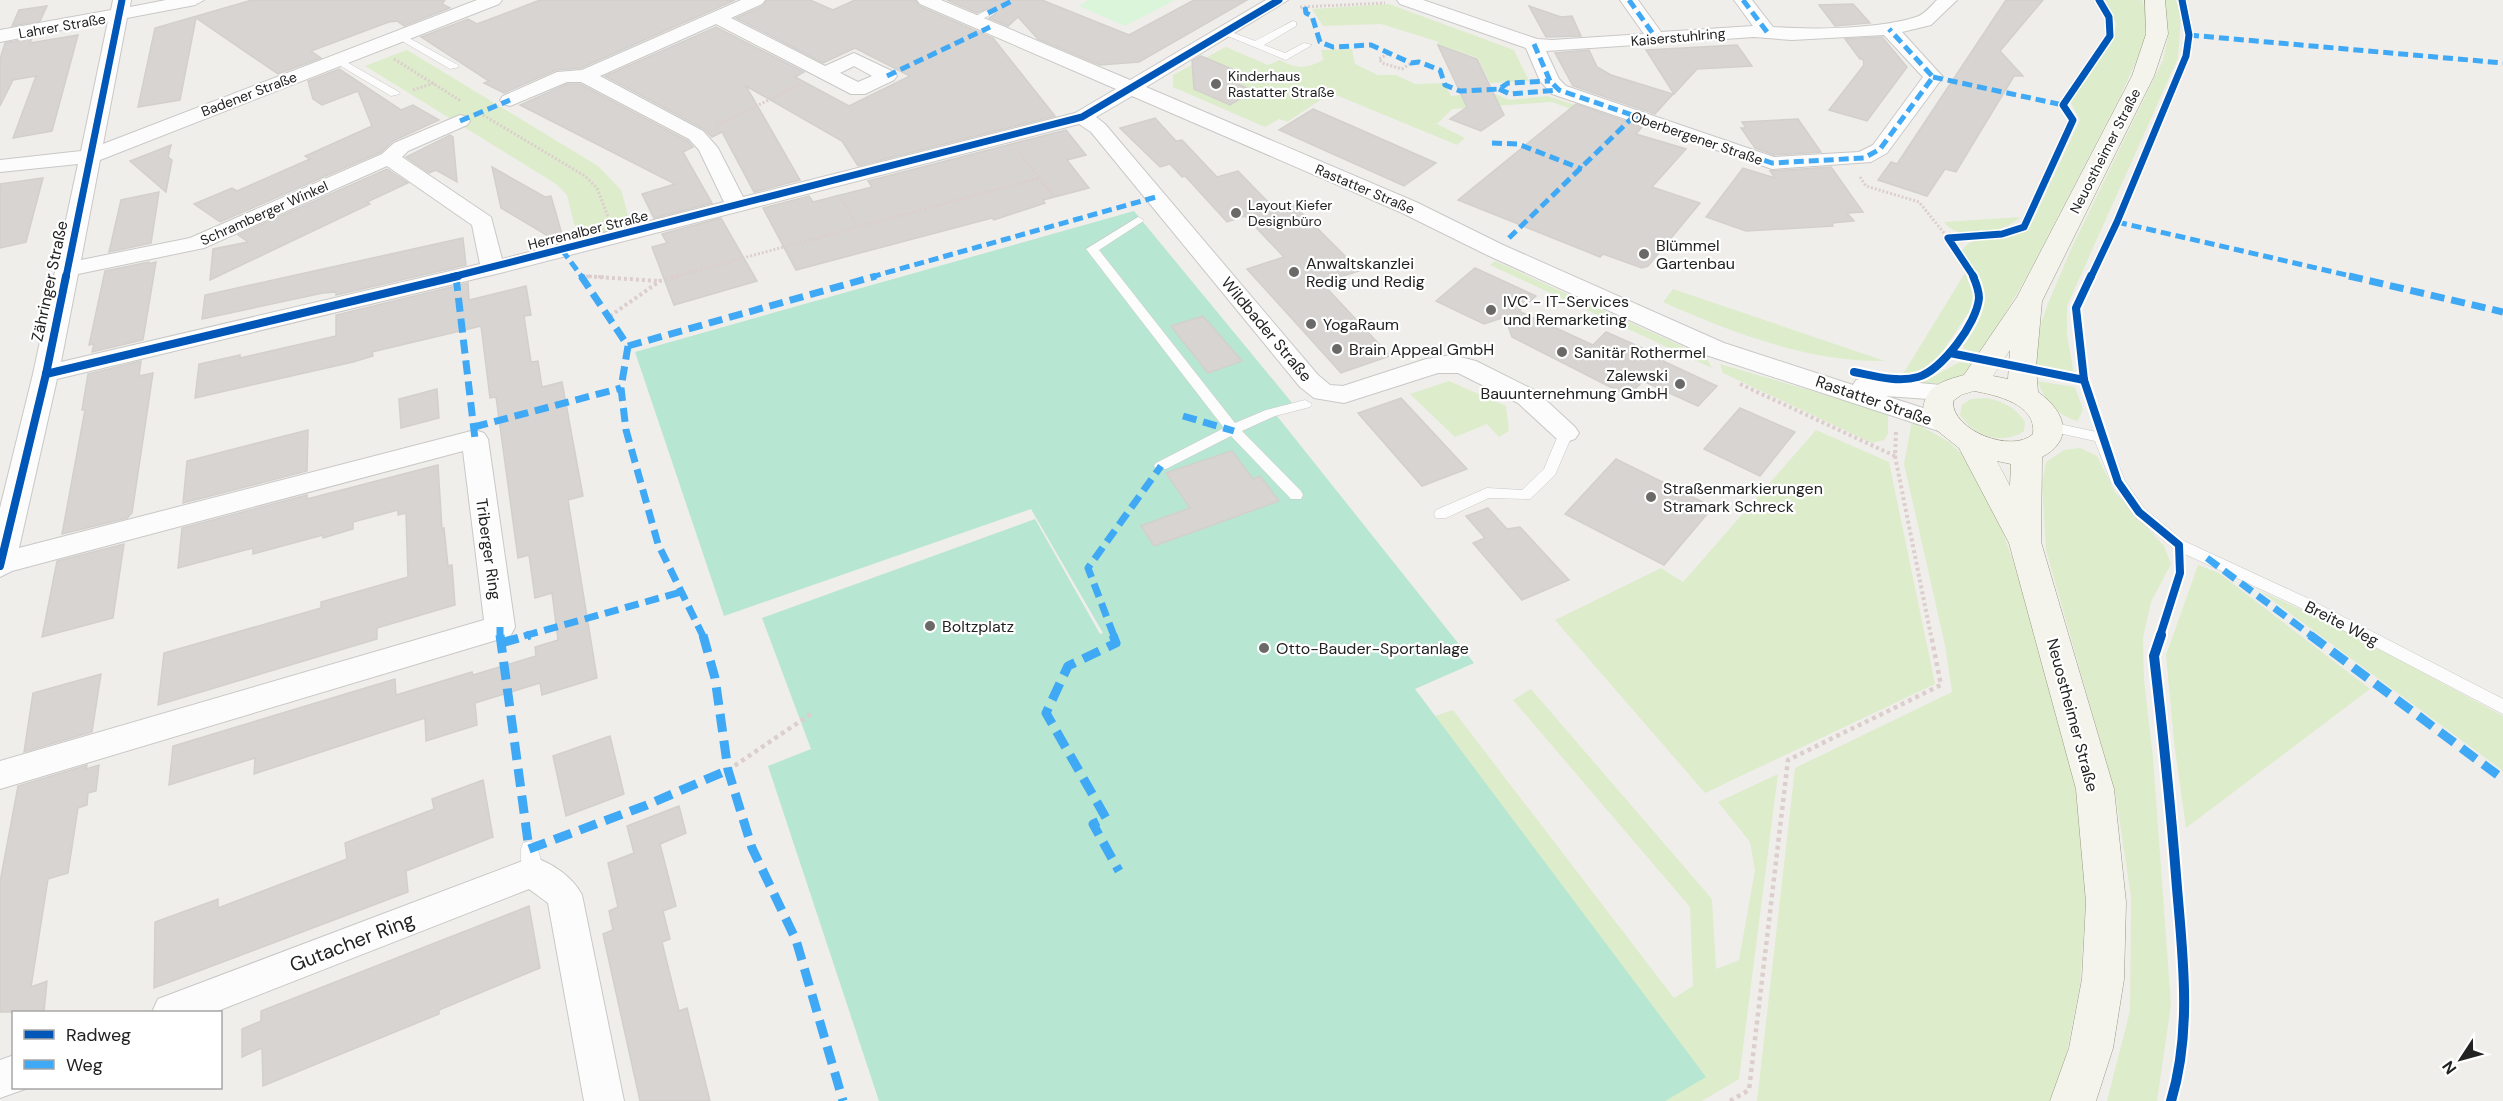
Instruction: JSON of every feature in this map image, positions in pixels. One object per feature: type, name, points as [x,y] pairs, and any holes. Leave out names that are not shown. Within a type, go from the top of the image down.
[{"type":"main road","name":"Neuostheimer Straße","points":[[1974,382],[2031,297],[2143,76],[2157,34],[2155,0]]},
{"type":"main road","name":"Neuostheimer Straße","points":[[2024,396],[2022,367],[2031,297]]},
{"type":"main road","points":[[1945,424],[1938,412],[1938,401],[1943,392],[1956,385],[1974,382],[1991,384],[2024,396],[2042,411],[2050,428],[2048,438],[2040,446],[2027,452]]},
{"type":"main road","name":"Neuostheimer Straße","points":[[1945,424],[1972,443],[1991,450],[2027,452],[2025,543]]},
{"type":"main road","name":"Neuostheimer Straße","points":[[1972,443],[2025,543],[2095,789],[2106,902],[2103,979],[2091,1048],[2073,1101]]},
{"type":"street","name":"Lahrer Straße","points":[[0,36],[120,8],[195,0]]},
{"type":"street","name":"Badener Straße","points":[[0,166],[91,156],[492,0]]},
{"type":"street","points":[[510,100],[564,76],[585,76],[756,0]]},
{"type":"street","name":"Rastatter Straße","points":[[926,0],[981,16],[1128,87],[1408,207],[1693,339],[1945,424]]},
{"type":"street","points":[[1629,0],[1656,38]]},
{"type":"street","points":[[1743,0],[1767,32]]},
{"type":"street","name":"Kaiserstuhlring","points":[[1398,1],[1534,45],[1563,46],[1767,32],[1889,29],[1913,26],[1925,21],[1948,0]]},
{"type":"street","name":"Herrenalber Straße","points":[[46,374],[492,268],[1082,117],[1128,87],[1223,32],[1285,4]]},
{"type":"street","name":"Zähringer Straße","points":[[0,565],[46,374],[65,270],[91,156],[120,8]]},
{"type":"street","points":[[716,17],[825,73]]},
{"type":"street","name":"Oberbergener Straße","points":[[1534,45],[1550,81],[1559,90],[1772,163],[1864,158],[1880,149],[1933,77],[1889,29]]},
{"type":"street","points":[[585,76],[696,135],[708,148],[737,207]]},
{"type":"street","name":"Schramberger Winkel","points":[[65,270],[196,243],[389,158],[401,147],[461,111]]},
{"type":"street","name":"Wildbader Straße","points":[[1082,117],[1098,128],[1310,381],[1323,392],[1344,395],[1436,365],[1452,363],[1467,367],[1527,397],[1566,433]]},
{"type":"street","points":[[389,158],[483,222],[492,268]]},
{"type":"street","name":"Rastatter Straße","points":[[1803,376],[1858,385],[1943,392]]},
{"type":"street","name":"Triberger Ring","points":[[0,565],[475,440],[500,627],[0,776]]},
{"type":"street","name":"Gutacher Ring","points":[[173,1011],[531,860],[564,895],[604,1101]]},
{"type":"lane","points":[[1256,45],[1293,24]]},
{"type":"lane","points":[[1223,32],[1286,57],[1307,45]]},
{"type":"lane","points":[[400,36],[454,67]]},
{"type":"lane","points":[[338,60],[395,94]]},
{"type":"lane","points":[[1138,220],[1092,249],[1234,431],[1296,495]]},
{"type":"lane","points":[[1161,466],[1290,406],[1305,404]]},
{"type":"lane","name":"Breite Weg","points":[[2050,428],[2101,437],[2118,482],[2139,512],[2179,545],[2300,602],[2503,707]]},
{"type":"lane","points":[[1441,514],[1487,493],[1525,495],[1550,472],[1566,433]]},
{"type":"path","points":[[1285,4],[1398,1]]},
{"type":"path","points":[[373,46],[434,84],[461,111]]},
{"type":"path","points":[[1388,54],[1379,59],[1382,63],[1402,69],[1411,63]]},
{"type":"path","points":[[395,94],[434,84],[454,67]]},
{"type":"path","points":[[696,135],[825,73]]},
{"type":"path","points":[[480,113],[585,176],[597,188],[616,237]]},
{"type":"path","points":[[1008,137],[1054,197]]},
{"type":"path","points":[[1847,159],[1866,186],[1919,202],[1948,238]]},
{"type":"path","points":[[582,276],[660,281],[1040,178]]},
{"type":"path","points":[[833,182],[858,227]]},
{"type":"path","points":[[610,315],[660,281]]},
{"type":"path","points":[[1730,1101],[1749,1090],[1788,760],[1941,685],[1895,456],[1898,409]]},
{"type":"path","points":[[728,770],[811,714]]},
{"type":"green space","points":[[1088,0],[1175,0],[1125,26],[1079,6]]},
{"type":"green space","points":[[2103,0],[2142,0],[2147,18],[2144,44],[2120,97],[2025,280],[1979,357],[1967,353],[1962,346],[1981,314],[1984,297],[1979,279],[1962,250],[1976,240],[2013,235],[2031,225],[2080,120],[2070,101],[2114,38],[2116,23]]},
{"type":"green space","points":[[2164,0],[2176,0],[2181,15],[2178,58],[2067,306],[2067,335],[2074,375],[2035,368],[2038,333],[2047,306],[2072,247],[2163,60],[2168,37]]},
{"type":"green space","points":[[1389,4],[1514,50],[1529,81],[1490,83],[1478,58],[1437,44],[1439,42],[1381,24],[1323,26],[1312,9]]},
{"type":"green space","points":[[1226,47],[1268,65],[1280,60],[1302,67],[1323,60],[1321,50],[1352,49],[1355,64],[1378,75],[1396,75],[1415,84],[1444,83],[1451,96],[1491,92],[1509,100],[1547,96],[1616,118],[1610,123],[1552,102],[1452,109],[1437,124],[1465,138],[1457,145],[1331,93],[1287,122],[1279,119],[1265,127],[1173,87],[1173,75]]},
{"type":"green space","points":[[407,50],[598,166],[621,190],[631,225],[578,239],[567,195],[556,184],[365,66]]},
{"type":"green space","name":"Otto-Bauder-Sportanlage","points":[[1134,211],[1293,404],[1273,411],[1474,663],[1415,689],[1706,1077],[1665,1101],[879,1101],[768,766],[811,749],[762,618],[1035,519],[1100,634],[1103,633],[1031,509],[724,616],[635,352]]},
{"type":"green space","points":[[2020,217],[2013,223],[1993,231],[1970,234],[1951,228],[1944,222]]},
{"type":"green space","points":[[1495,261],[1706,357],[1712,368],[1490,265]]},
{"type":"green space","points":[[1965,273],[1974,295],[1971,309],[1940,355],[1919,373],[1900,379]]},
{"type":"green space","points":[[1673,289],[1885,361],[1828,357],[1744,335],[1663,302]]},
{"type":"green space","points":[[1960,362],[1973,364],[1958,380],[1914,387]]},
{"type":"green space","points":[[1720,364],[1888,413],[1888,434],[1884,440],[1872,443],[1723,373]]},
{"type":"green space","points":[[1449,381],[1506,406],[1509,431],[1499,437],[1487,424],[1455,437],[1410,394]]},
{"type":"green space","points":[[2037,381],[2075,387],[2083,409],[2078,421],[2057,411],[2044,395]]},
{"type":"green space","points":[[1987,398],[2004,403],[2017,412],[2025,422],[2024,431],[2007,438],[1989,436],[1973,428],[1960,415],[1962,405],[1971,399]]},
{"type":"green space","points":[[1912,421],[1949,442],[1966,458],[2000,524],[2014,564],[2073,769],[2087,881],[2080,985],[2064,1066],[2050,1101],[1757,1101],[1795,768],[1952,692],[1945,645],[1904,464]]},
{"type":"green space","points":[[1816,430],[1889,462],[1935,684],[1705,793],[1555,620],[1661,568],[1683,582]]},
{"type":"green space","points":[[2080,448],[2097,456],[2115,492],[2164,546],[2171,564],[2151,602],[2143,638],[2144,680],[2153,758],[2171,1005],[2157,1101],[2107,1101],[2130,1011],[2131,897],[2116,797],[2046,550],[2042,484],[2046,462],[2064,450]]},
{"type":"green space","points":[[2198,565],[2219,573],[2370,689],[2186,828],[2174,742],[2166,655]]},
{"type":"green space","points":[[2260,591],[2327,621],[2503,716],[2503,771]]},
{"type":"green space","points":[[1531,689],[1712,899],[1716,969],[1739,960],[1755,870],[1750,842],[1718,802],[1778,774],[1739,1079],[1702,1101],[1651,1101],[1435,716],[1453,710],[1674,998],[1693,986],[1690,907],[1513,700]]},
{"type":"building","points":[[252,0],[445,0],[442,4],[450,8],[404,26],[397,21],[389,22],[311,51],[321,58],[278,74],[196,18],[180,100],[138,107],[155,28]]},
{"type":"building","points":[[540,0],[735,0],[581,68],[556,70],[504,93],[484,83],[489,81],[421,37],[468,19],[477,24]]},
{"type":"building","points":[[767,0],[810,0],[833,10],[855,0],[915,0],[919,6],[993,38],[1055,116],[858,166],[842,141],[746,86],[800,180],[754,192],[722,132],[712,137],[704,129],[605,76],[716,27],[804,72],[795,77],[849,106],[910,76],[855,48],[823,63],[736,18],[763,6]]},
{"type":"building","points":[[947,0],[1042,0],[1129,35],[1194,0],[1247,0],[1139,62],[1100,65],[1038,39],[1018,17],[1008,26],[989,18],[995,14],[994,11],[986,9],[977,13]]},
{"type":"building","points":[[2006,0],[2043,0],[2000,51],[2023,76],[2014,76],[1956,172],[1945,169],[1927,196],[1878,180],[1891,162],[1897,164]]},
{"type":"building","points":[[1853,4],[1870,23],[1835,26],[1819,5]]},
{"type":"building","points":[[47,6],[40,21],[12,26],[19,10]]},
{"type":"building","points":[[1529,6],[1561,17],[1572,16],[1581,36],[1546,37]]},
{"type":"building","points":[[78,35],[52,131],[13,138],[36,76],[13,80],[0,106],[0,59],[5,43],[32,38],[30,43]]},
{"type":"building","points":[[1882,37],[1907,67],[1867,121],[1829,110],[1864,65],[1863,59],[1860,59],[1845,39]]},
{"type":"building","points":[[1438,45],[1477,59],[1504,115],[1481,131],[1450,119],[1467,107]]},
{"type":"building","points":[[1737,45],[1752,66],[1697,69],[1674,94],[1646,50]]},
{"type":"building","points":[[1589,50],[1597,67],[1611,75],[1673,94],[1655,114],[1573,86],[1555,53]]},
{"type":"building","name":"Kinderhaus Rastatter Straße","points":[[1201,56],[1241,73],[1230,80],[1253,91],[1230,105],[1194,89],[1192,61]]},
{"type":"building","points":[[339,69],[401,110],[413,105],[439,120],[393,141],[381,152],[220,222],[194,204],[232,188],[237,191],[310,159],[305,156],[372,126],[358,91],[322,105],[313,99],[308,81]]},
{"type":"building","points":[[567,84],[580,84],[688,141],[693,147],[683,152],[712,203],[654,218],[642,194],[675,184],[520,105]]},
{"type":"building","points":[[1576,104],[1642,127],[1636,134],[1686,149],[1652,187],[1700,203],[1648,266],[1642,268],[1603,254],[1600,257],[1458,200]]},
{"type":"building","points":[[1313,109],[1436,163],[1404,186],[1279,130]]},
{"type":"building","points":[[1155,118],[1176,141],[1182,140],[1217,177],[1238,171],[1273,207],[1291,202],[1351,262],[1359,271],[1322,283],[1390,356],[1341,373],[1247,269],[1284,257],[1245,216],[1227,222],[1185,176],[1182,177],[1170,164],[1160,167],[1120,128]]},
{"type":"building","points":[[1798,119],[1821,152],[1774,155],[1755,148],[1741,128],[1746,128],[1742,122]]},
{"type":"building","points":[[1066,130],[1086,155],[1067,160],[1089,188],[1043,200],[1045,203],[994,220],[992,218],[796,270],[763,208],[809,196],[813,202],[872,187],[868,181]]},
{"type":"building","points":[[450,135],[453,137],[457,182],[436,170],[429,173],[406,157]]},
{"type":"building","points":[[171,145],[168,157],[172,160],[166,192],[130,161]]},
{"type":"building","points":[[492,167],[545,197],[551,196],[564,241],[558,242],[501,208]]},
{"type":"building","points":[[1831,167],[1863,212],[1847,213],[1854,221],[1832,223],[1833,226],[1746,231],[1706,217],[1743,168],[1775,178],[1770,171]]},
{"type":"building","points":[[387,169],[408,183],[367,202],[370,204],[210,280],[213,249],[248,242],[238,235]]},
{"type":"building","points":[[43,178],[26,242],[0,248],[0,184]]},
{"type":"building","points":[[159,192],[151,243],[109,252],[121,200]]},
{"type":"building","points":[[721,218],[757,281],[674,305],[652,247],[667,243],[662,234]]},
{"type":"building","points":[[463,238],[466,265],[336,295],[336,292],[323,293],[202,319],[205,295]]},
{"type":"building","points":[[149,262],[148,264],[156,262],[143,340],[92,352],[94,344],[89,345],[105,271]]},
{"type":"building","points":[[1475,268],[1536,296],[1519,311],[1593,345],[1606,332],[1665,358],[1663,361],[1717,386],[1698,406],[1643,381],[1628,396],[1512,337],[1505,317],[1484,324],[1436,301]]},
{"type":"building","points":[[468,283],[469,300],[526,286],[531,315],[524,316],[531,362],[538,361],[542,387],[562,382],[583,496],[568,500],[597,678],[542,695],[540,683],[475,703],[477,725],[426,741],[425,718],[254,774],[255,758],[169,785],[173,746],[395,679],[396,695],[472,672],[473,675],[536,656],[535,647],[558,640],[552,593],[535,598],[529,555],[518,558],[496,397],[490,398],[481,326],[372,352],[373,356],[353,362],[195,398],[199,364],[240,355],[240,358],[336,336],[336,315]]},
{"type":"building","points":[[1203,316],[1242,361],[1208,373],[1171,326]]},
{"type":"building","points":[[141,361],[139,376],[153,373],[132,513],[127,518],[62,534],[85,410],[82,410],[88,374]]},
{"type":"building","points":[[437,389],[439,418],[401,428],[399,399]]},
{"type":"building","points":[[1401,398],[1467,469],[1422,486],[1358,413]]},
{"type":"building","points":[[1740,408],[1795,432],[1760,476],[1704,449]]},
{"type":"building","points":[[308,430],[307,471],[183,503],[187,461]]},
{"type":"building","points":[[1232,451],[1253,479],[1260,476],[1279,501],[1154,546],[1141,526],[1190,508],[1166,473]]},
{"type":"building","points":[[1616,459],[1713,507],[1664,565],[1565,514]]},
{"type":"building","points":[[438,465],[442,529],[444,528],[448,566],[452,565],[455,605],[377,628],[377,639],[158,705],[164,653],[321,608],[321,602],[408,577],[406,513],[398,515],[398,510],[353,522],[353,529],[323,538],[323,535],[253,554],[253,548],[178,568],[182,528],[307,495],[307,499]]},
{"type":"building","points":[[1488,508],[1507,529],[1520,527],[1569,580],[1522,600],[1473,543],[1485,538],[1466,516]]},
{"type":"building","points":[[124,544],[113,618],[42,637],[57,561]]},
{"type":"building","points":[[101,674],[92,732],[24,752],[33,693]]},
{"type":"building","points":[[610,736],[624,794],[566,816],[553,756]]},
{"type":"building","points":[[87,765],[86,769],[99,765],[96,791],[88,793],[87,805],[78,808],[68,873],[48,879],[31,987],[47,981],[44,1011],[0,1012],[0,882],[18,786]]},
{"type":"building","points":[[483,780],[493,837],[406,871],[408,892],[154,988],[155,922],[218,899],[218,908],[347,859],[345,843],[434,809],[432,799]]},
{"type":"building","points":[[679,806],[686,833],[660,844],[676,906],[663,911],[670,939],[662,942],[679,1011],[687,1008],[710,1101],[640,1101],[603,934],[613,930],[609,911],[618,907],[608,863],[634,853],[627,826]]},
{"type":"building","points":[[529,906],[540,968],[439,1010],[439,1014],[263,1086],[262,1048],[242,1057],[242,1029],[261,1021],[261,1011]]},
{"type":"marked path","points":[[988,13],[1014,0]]},
{"type":"marked path","points":[[1629,0],[1656,38]]},
{"type":"marked path","points":[[1743,0],[1767,32]]},
{"type":"marked path","points":[[1305,7],[1306,13],[1312,16],[1320,42],[1333,47],[1371,45],[1411,63],[1419,62],[1440,70],[1445,85],[1460,91],[1499,89],[1508,83],[1550,81]]},
{"type":"marked path","points":[[887,76],[990,27]]},
{"type":"marked path","points":[[1534,44],[1550,81],[1559,90],[1772,163],[1864,158],[1880,149],[1933,77],[1889,29]]},
{"type":"marked path","points":[[2189,35],[2503,63]]},
{"type":"marked path","points":[[1933,77],[1966,82],[2063,105]]},
{"type":"marked path","points":[[1499,89],[1510,94],[1559,90]]},
{"type":"marked path","points":[[460,121],[510,100]]},
{"type":"marked path","points":[[1509,238],[1634,116]]},
{"type":"marked path","points":[[1492,143],[1518,144],[1582,169]]},
{"type":"marked path","points":[[628,346],[1156,197]]},
{"type":"marked path","points":[[2117,222],[2503,312]]},
{"type":"marked path","points":[[562,250],[610,316],[628,346],[621,388],[626,430],[658,544],[701,628],[715,678],[728,770],[752,848],[796,940],[843,1101]]},
{"type":"marked path","points":[[456,277],[475,439]]},
{"type":"marked path","points":[[474,427],[621,388]]},
{"type":"marked path","points":[[1183,416],[1234,431]]},
{"type":"marked path","points":[[1119,871],[1093,824],[1106,818],[1046,713],[1068,666],[1116,643],[1088,568],[1161,466]]},
{"type":"marked path","points":[[2207,558],[2503,779]]},
{"type":"marked path","points":[[501,643],[681,592]]},
{"type":"marked path","points":[[500,627],[501,654],[529,849],[647,805],[728,770]]},
{"type":"cycle path","points":[[0,566],[46,374],[122,0]]},
{"type":"cycle path","points":[[46,374],[492,268],[1082,117],[1279,0]]},
{"type":"cycle path","points":[[1854,372],[1891,378],[1918,377],[1940,364],[1963,333],[1976,310],[1979,300],[1978,288],[1948,238],[2002,234],[2024,227],[2073,120],[2063,105],[2110,36],[2109,17],[2099,0]]},
{"type":"cycle path","points":[[2171,1101],[2176,1085],[2186,991],[2170,798],[2154,656],[2180,573],[2179,545],[2139,512],[2118,482],[2084,380],[2076,308],[2117,222],[2186,56],[2189,35],[2182,0]]},
{"type":"cycle path","points":[[1950,353],[2084,380]]},
{"type":"place","name":"Kinderhaus Rastatter Straße","points":[[1216,84]]},
{"type":"place","name":"Layout Kiefer Designbüro","points":[[1236,213]]},
{"type":"place","name":"Blümmel Gartenbau","points":[[1644,254]]},
{"type":"place","name":"Anwaltskanzlei Redig und Redig","points":[[1294,272]]},
{"type":"place","name":"IVC - IT-Services und Remarketing","points":[[1491,310]]},
{"type":"place","name":"YogaRaum","points":[[1311,324]]},
{"type":"place","name":"Brain Appeal GmbH","points":[[1337,349]]},
{"type":"place","name":"Sanitär Rothermel","points":[[1562,352]]},
{"type":"place","name":"Zalewski Bauunternehmung GmbH","points":[[1680,384]]},
{"type":"place","name":"Straßenmarkierungen Stramark Schreck","points":[[1651,497]]},
{"type":"place","name":"Boltzplatz","points":[[930,626]]},
{"type":"place","name":"Otto-Bauder-Sportanlage","points":[[1264,648]]}]
